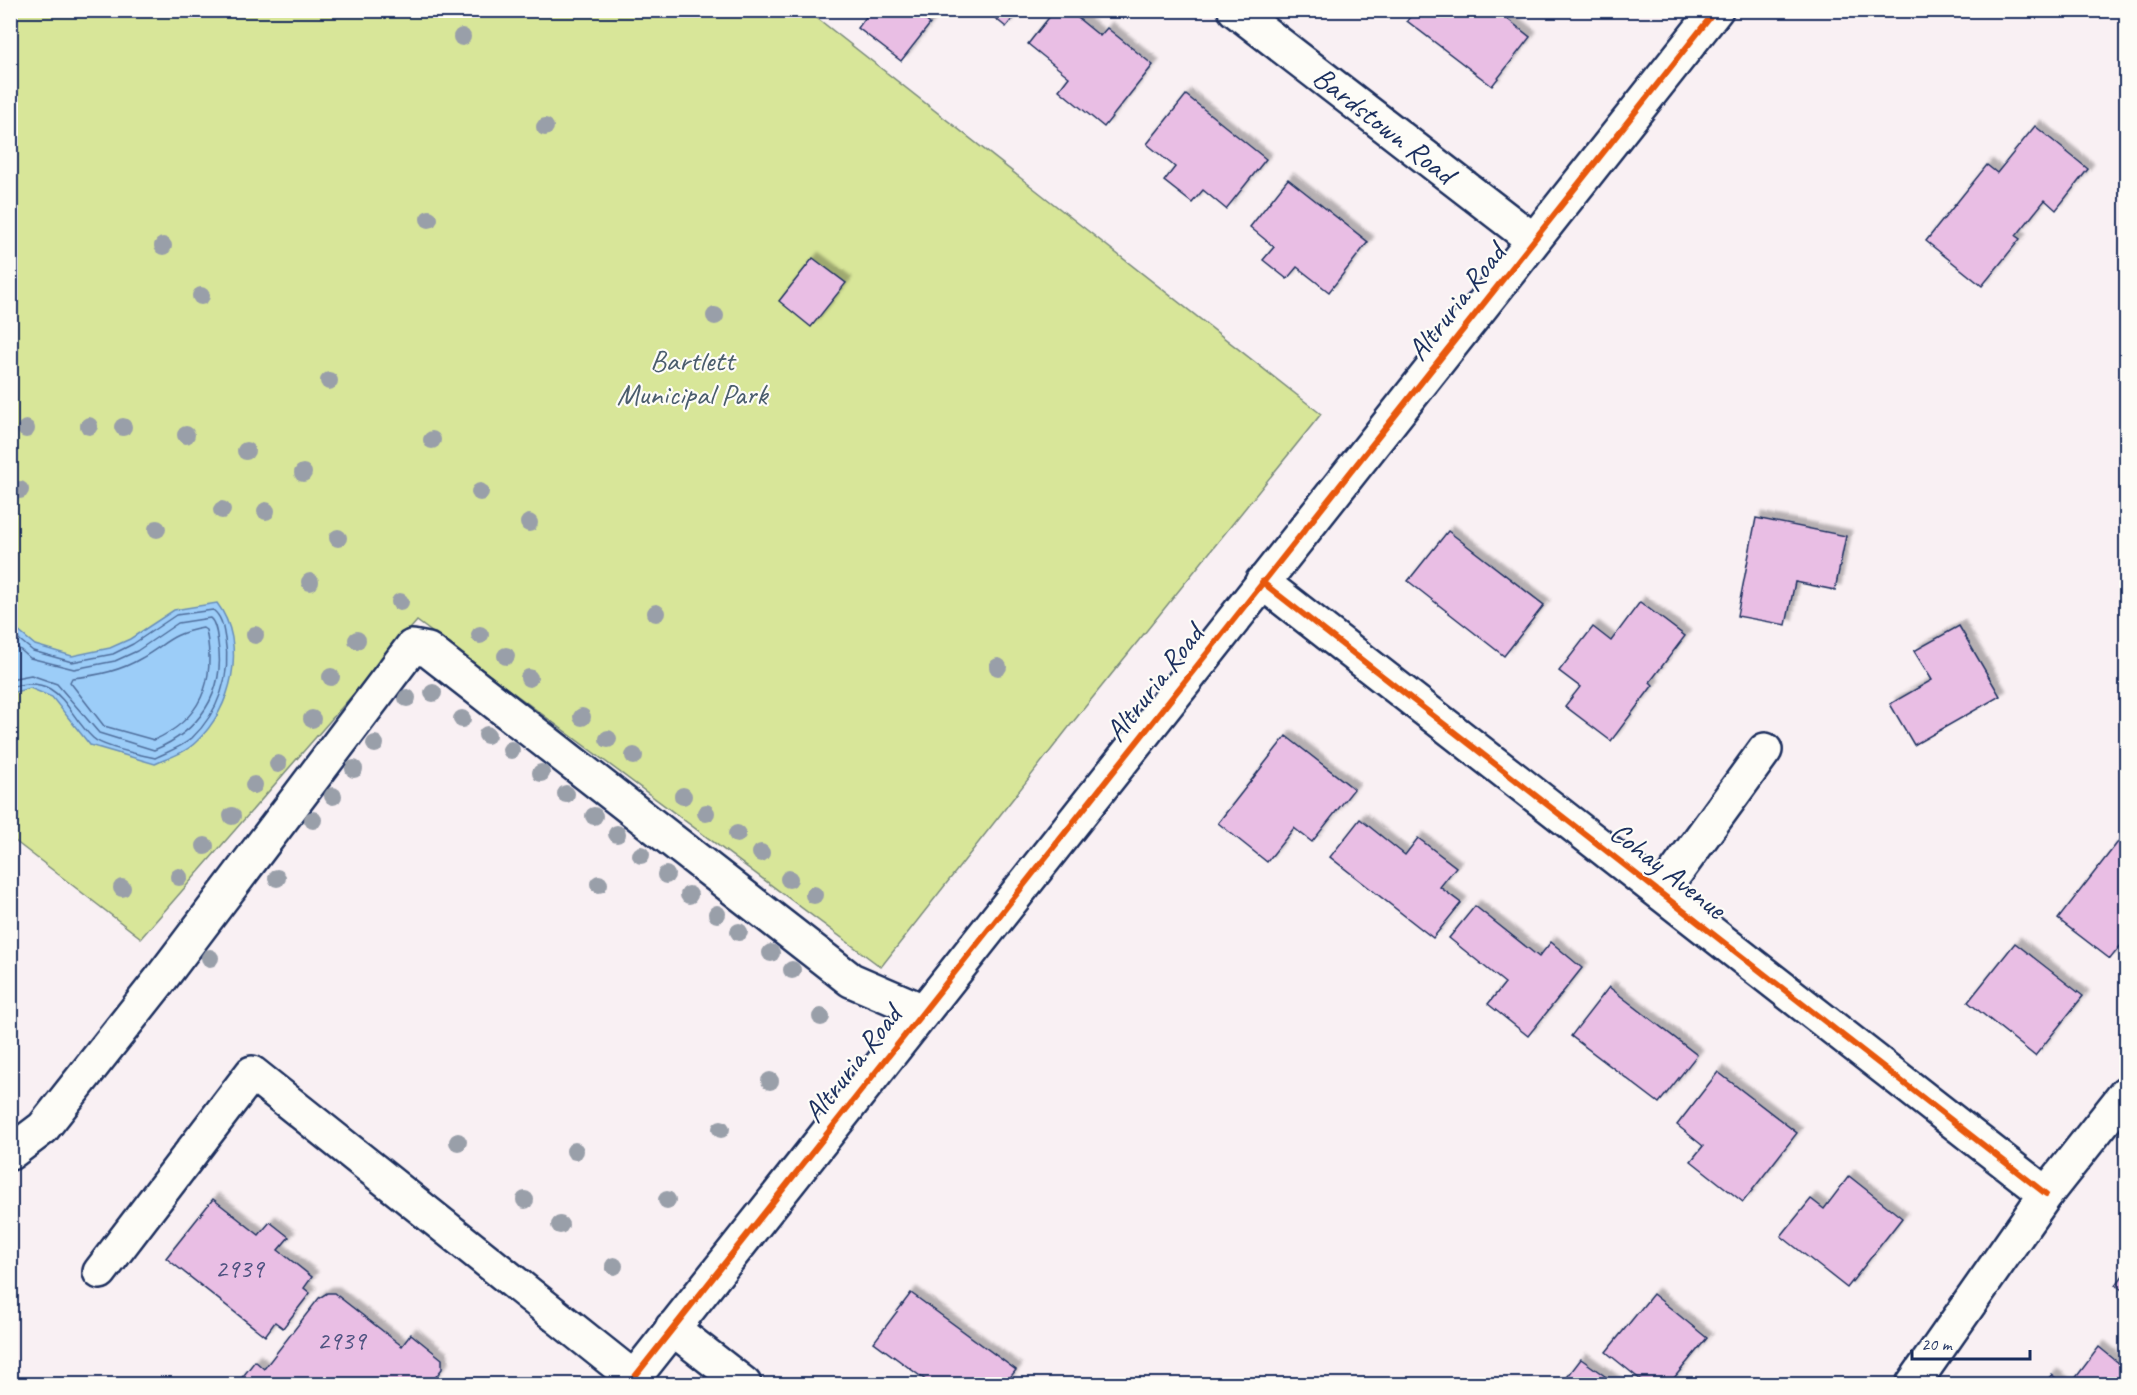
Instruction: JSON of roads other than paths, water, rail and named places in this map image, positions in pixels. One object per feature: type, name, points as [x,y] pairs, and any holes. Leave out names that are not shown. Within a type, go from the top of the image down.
[{"type":"street","name":"Bardstown Road","points":[[1235,10],[1533,240]]},
{"type":"street","name":"Altruria Road","points":[[632,1381],[1716,10]]},
{"type":"street","name":"Cohay Avenue","points":[[1262,582],[2046,1194]]},
{"type":"street","points":[[10,1153],[43,1128],[160,980],[412,647],[428,650],[851,980],[923,1011]]},
{"type":"street","points":[[1661,894],[1766,750]]},
{"type":"street","points":[[100,1272],[252,1073],[632,1381]]},
{"type":"street","points":[[1913,1384],[2046,1194],[2127,1093]]},
{"type":"street","points":[[672,1328],[744,1384]]},
{"type":"water","points":[[217,603],[232,637],[232,676],[227,694],[209,728],[192,746],[155,764],[90,745],[52,697],[30,688],[11,693],[11,625],[35,645],[72,656],[110,648],[130,639],[174,610]]},
{"type":"park label","name":"Bartlett Municipal Park","points":[[692,377]]}]
